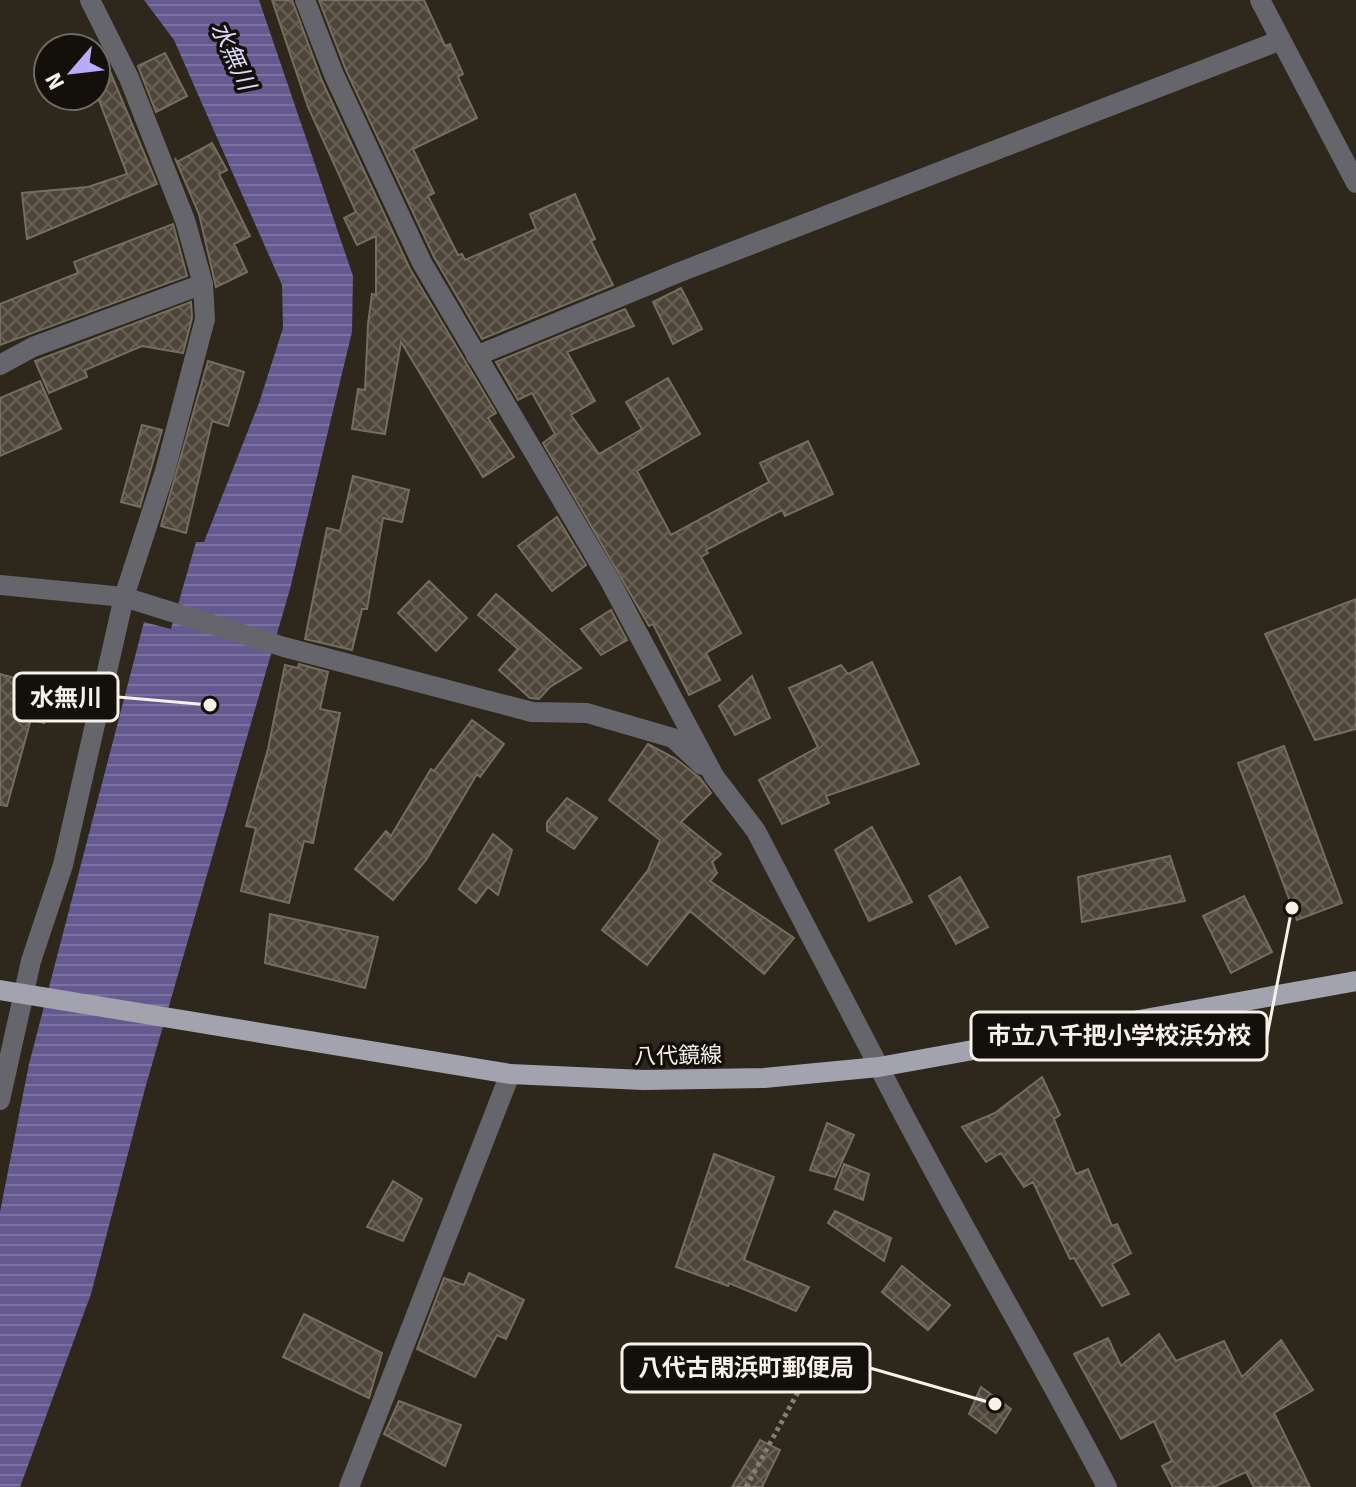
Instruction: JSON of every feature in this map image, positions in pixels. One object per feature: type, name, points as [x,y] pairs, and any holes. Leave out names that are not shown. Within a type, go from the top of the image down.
[{"type":"main road","name":"八代鏡線","points":[[0,990],[510,1074],[644,1080],[764,1078],[879,1067],[1356,981]]},
{"type":"street","points":[[0,1100],[63,865],[124,597],[165,471],[205,319],[203,284],[179,205],[129,78],[90,0]]},
{"type":"street","points":[[305,0],[334,75],[401,220],[476,356],[610,581],[714,776],[756,831],[933,1171],[1029,1338],[1107,1487]]},
{"type":"street","points":[[1260,0],[1356,183]]},
{"type":"street","points":[[476,356],[680,272],[1281,40]]},
{"type":"street","points":[[0,365],[33,347],[203,284]]},
{"type":"street","points":[[0,585],[124,597],[284,647],[532,712],[587,713],[673,738],[714,776]]},
{"type":"street","points":[[349,1487],[510,1074]]},
{"type":"path","points":[[746,1487],[821,1350]]},
{"type":"water","points":[[144,0],[259,0],[353,276],[352,332],[290,589],[146,1085],[91,1294],[20,1487],[0,1487],[0,1212],[29,1064],[144,622],[171,629],[196,542],[204,542],[259,403],[283,328],[282,285],[174,40]]},
{"type":"building","points":[[272,0],[292,0],[322,81],[410,269],[496,413],[488,418],[514,457],[483,477],[401,342],[385,434],[352,429],[358,389],[365,390],[368,324],[372,294],[376,295],[376,236],[357,245],[344,218],[356,212],[308,107]]},
{"type":"building","points":[[319,0],[424,0],[445,46],[450,44],[463,74],[458,77],[477,118],[413,149],[434,193],[428,196],[458,255],[462,254],[465,260],[536,229],[530,214],[575,194],[595,239],[591,241],[613,285],[482,339],[434,257],[346,70]]},
{"type":"building","points":[[165,53],[187,96],[156,112],[138,66]]},
{"type":"building","points":[[112,76],[157,184],[27,239],[22,193],[88,187],[127,174],[104,112],[112,112]]},
{"type":"building","points":[[212,143],[227,170],[219,174],[250,236],[234,244],[247,272],[216,287],[199,214],[175,158],[177,162]]},
{"type":"building","points":[[173,224],[187,276],[0,345],[0,304],[78,273],[74,262]]},
{"type":"building","points":[[681,288],[702,329],[673,344],[653,302]]},
{"type":"building","points":[[191,302],[192,318],[183,353],[142,346],[85,370],[87,377],[49,393],[35,361]]},
{"type":"building","points":[[625,309],[634,326],[567,352],[595,401],[571,415],[599,454],[642,429],[626,402],[668,378],[700,434],[637,471],[671,535],[769,482],[760,463],[808,441],[833,494],[785,516],[782,510],[706,550],[708,553],[701,557],[741,633],[706,653],[720,680],[689,695],[653,624],[649,626],[543,443],[555,434],[532,393],[518,400],[496,362]]},
{"type":"building","points":[[208,361],[244,372],[228,426],[212,421],[186,533],[161,526]]},
{"type":"building","points":[[40,381],[61,429],[0,456],[0,398]]},
{"type":"building","points":[[142,425],[162,430],[140,507],[121,502]]},
{"type":"building","points":[[353,476],[409,490],[402,522],[383,518],[367,609],[362,609],[352,650],[305,639],[327,528],[340,531]]},
{"type":"building","points":[[557,517],[586,565],[552,591],[518,546]]},
{"type":"building","points":[[429,581],[467,618],[436,651],[398,613]]},
{"type":"building","points":[[496,594],[581,668],[550,687],[539,699],[530,698],[499,670],[518,649],[478,615]]},
{"type":"building","points":[[1356,599],[1356,729],[1315,740],[1265,634]]},
{"type":"building","points":[[611,610],[627,640],[601,655],[581,629]]},
{"type":"building","points":[[872,662],[919,764],[826,796],[829,803],[782,824],[759,780],[818,747],[789,688],[841,665],[848,674]]},
{"type":"building","points":[[299,664],[328,672],[320,709],[340,713],[313,843],[304,841],[289,903],[241,891],[256,828],[246,826],[268,749],[285,665],[298,668]]},
{"type":"building","points":[[0,674],[53,689],[44,723],[31,719],[7,806],[0,805]]},
{"type":"building","points":[[752,676],[770,718],[735,735],[719,706]]},
{"type":"building","points":[[472,720],[504,744],[480,777],[477,774],[426,860],[393,900],[355,869],[386,831],[391,836],[431,769],[434,771]]},
{"type":"building","points":[[648,744],[676,759],[700,778],[711,793],[681,822],[721,854],[712,862],[717,873],[710,881],[794,938],[764,974],[690,911],[647,965],[602,930],[648,870],[660,840],[609,800]]},
{"type":"building","points":[[1284,746],[1342,903],[1297,920],[1238,763]]},
{"type":"building","points":[[567,798],[597,818],[574,849],[547,831],[547,822]]},
{"type":"building","points":[[872,827],[912,902],[869,921],[835,850]]},
{"type":"building","points":[[493,834],[512,850],[498,895],[488,887],[476,903],[459,889]]},
{"type":"building","points":[[1170,856],[1185,901],[1082,922],[1078,877]]},
{"type":"building","points":[[960,877],[988,927],[956,944],[929,896]]},
{"type":"building","points":[[1244,896],[1272,952],[1231,973],[1203,916]]},
{"type":"building","points":[[270,914],[378,937],[365,988],[265,963]]},
{"type":"building","points":[[1042,1077],[1060,1115],[1054,1119],[1076,1174],[1088,1169],[1112,1226],[1117,1224],[1131,1253],[1112,1264],[1129,1294],[1102,1306],[1074,1258],[1070,1259],[1033,1182],[1024,1187],[1001,1153],[986,1162],[962,1127],[995,1113]]},
{"type":"building","points":[[827,1123],[854,1135],[835,1177],[810,1170]]},
{"type":"building","points":[[714,1154],[774,1177],[744,1260],[809,1287],[796,1311],[729,1283],[728,1286],[676,1267]]},
{"type":"building","points":[[844,1164],[869,1174],[863,1200],[835,1189]]},
{"type":"building","points":[[393,1181],[422,1199],[403,1241],[367,1227]]},
{"type":"building","points":[[835,1211],[891,1238],[884,1261],[828,1223]]},
{"type":"building","points":[[902,1266],[950,1305],[928,1330],[882,1292]]},
{"type":"building","points":[[469,1273],[524,1300],[506,1339],[497,1335],[475,1377],[417,1349],[444,1278],[464,1285]]},
{"type":"building","points":[[304,1314],[382,1353],[369,1398],[283,1357]]},
{"type":"building","points":[[1159,1334],[1176,1361],[1224,1341],[1242,1377],[1281,1340],[1313,1390],[1274,1413],[1310,1487],[1254,1487],[1246,1472],[1214,1487],[1173,1487],[1162,1466],[1172,1461],[1154,1421],[1121,1439],[1074,1354],[1108,1338],[1121,1366]]},
{"type":"building","points":[[981,1387],[1011,1409],[996,1433],[969,1414]]},
{"type":"building","points":[[399,1401],[461,1425],[445,1466],[384,1434]]},
{"type":"building","points":[[760,1440],[780,1450],[762,1487],[732,1487]]},
{"type":"place","name":"水無川","points":[[210,705]]},
{"type":"place","name":"市立八千把小学校浜分校","points":[[1292,908]]},
{"type":"place","name":"八代古閑浜町郵便局","points":[[995,1404]]}]
